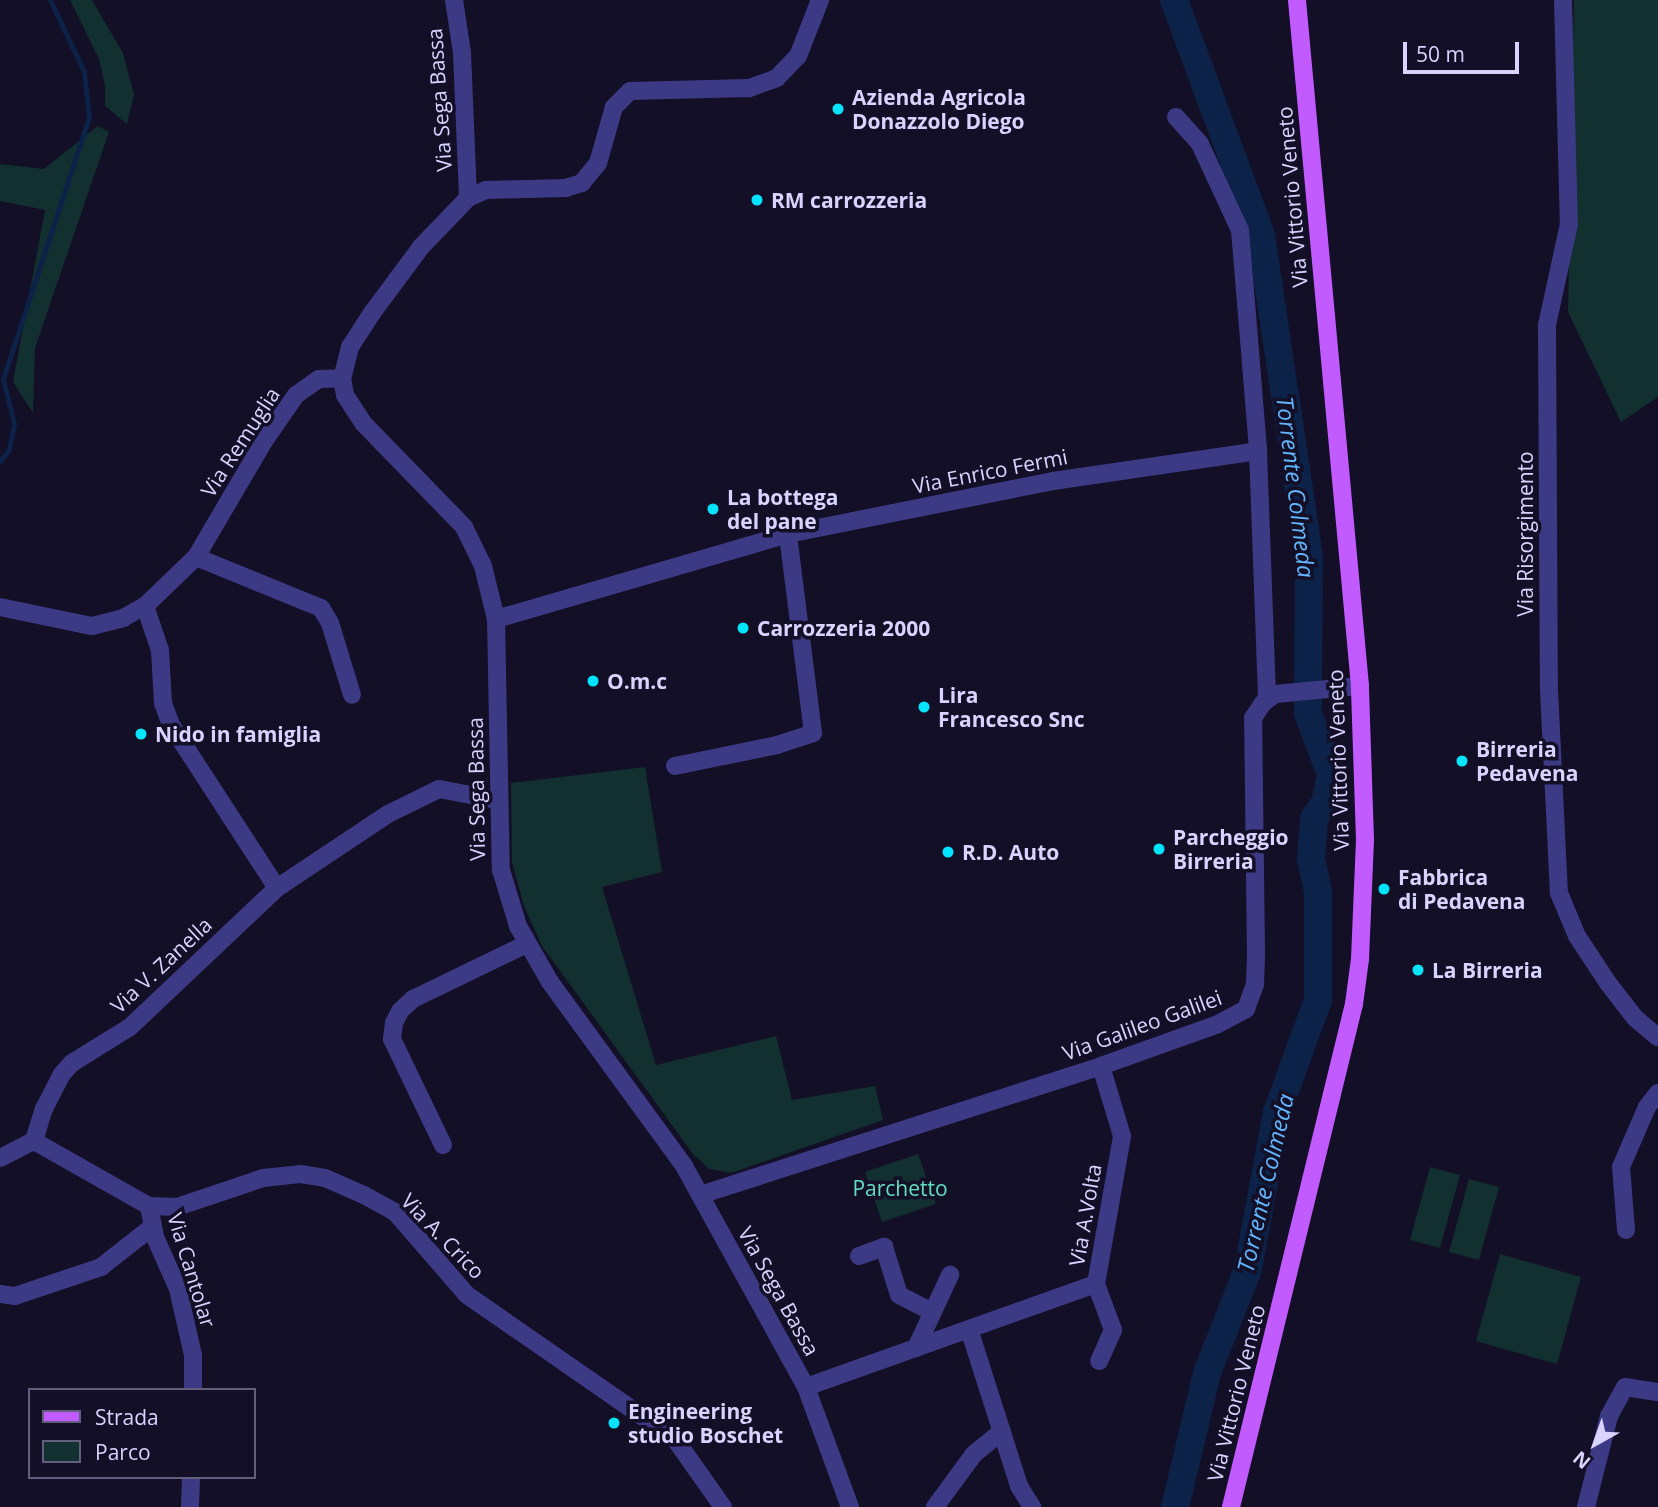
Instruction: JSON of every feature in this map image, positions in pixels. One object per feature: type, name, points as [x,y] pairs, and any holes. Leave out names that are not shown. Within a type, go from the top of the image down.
[{"type":"main road","name":"Via Vittorio Veneto","points":[[1231,1507],[1354,1004],[1360,958],[1364,839],[1360,686],[1297,0]]},
{"type":"street","name":"Via Sega Bassa","points":[[454,0],[462,53],[468,198]]},
{"type":"street","name":"Via Sega Bassa","points":[[820,0],[804,46],[777,78],[748,88],[630,91],[614,107],[598,163],[582,183],[566,188],[485,190],[468,198],[432,233],[393,282],[350,347],[342,379],[345,395],[363,423],[464,527],[483,566],[496,619],[501,870],[511,907],[527,944],[550,982],[684,1166],[806,1387],[850,1507]]},
{"type":"street","name":"Via Risorgimento","points":[[1563,0],[1569,223],[1547,325],[1549,690],[1559,893],[1577,936],[1608,983],[1634,1018],[1658,1037]]},
{"type":"street","points":[[1176,117],[1200,144],[1240,230],[1274,695],[1360,686]]},
{"type":"street","name":"Via Remuglia","points":[[0,607],[92,626],[122,618],[145,606],[196,557],[264,440],[296,396],[319,379],[342,379]]},
{"type":"street","name":"Via Enrico Fermi","points":[[496,619],[789,534],[1053,481],[1258,451]]},
{"type":"street","points":[[675,766],[777,744],[813,733],[789,534]]},
{"type":"street","points":[[196,557],[321,608],[330,623],[352,695]]},
{"type":"street","points":[[145,606],[158,642],[163,703],[171,725],[277,888]]},
{"type":"street","name":"Via Galileo Galilei","points":[[700,1195],[1101,1066],[1240,1014],[1251,1003],[1256,954],[1252,734],[1256,712],[1274,695]]},
{"type":"street","name":"Via V. Zanella","points":[[34,1141],[44,1110],[62,1074],[72,1063],[130,1027],[277,888],[388,814],[439,789],[498,800]]},
{"type":"street","points":[[443,1145],[392,1039],[394,1023],[400,1011],[414,999],[527,944]]},
{"type":"street","name":"Via A.Volta","points":[[806,1387],[1096,1284],[1122,1136],[1101,1066]]},
{"type":"street","points":[[1626,1230],[1621,1167],[1647,1107],[1658,1093]]},
{"type":"street","points":[[0,1158],[34,1141],[149,1206]]},
{"type":"street","name":"Via A. Crico","points":[[149,1206],[177,1207],[263,1178],[300,1174],[325,1178],[364,1195],[396,1213],[467,1295],[675,1438],[723,1507]]},
{"type":"street","name":"Via Cantolar","points":[[149,1206],[152,1227],[178,1289],[193,1355],[193,1388]]},
{"type":"street","points":[[0,1294],[15,1296],[101,1267],[152,1227]]},
{"type":"street","points":[[859,1256],[884,1247],[899,1295],[933,1312]]},
{"type":"street","points":[[916,1348],[950,1275]]},
{"type":"street","points":[[1096,1284],[1113,1330],[1100,1361]]},
{"type":"street","points":[[970,1328],[1019,1486],[1032,1507]]},
{"type":"street","points":[[1586,1507],[1609,1416],[1625,1387],[1658,1392]]},
{"type":"street","points":[[935,1507],[974,1454],[1002,1432]]},
{"type":"street","points":[[190,1507],[191,1479]]},
{"type":"green space","points":[[70,0],[92,0],[123,53],[134,95],[127,124],[105,106],[105,86],[99,59]]},
{"type":"green space","points":[[1574,0],[1658,0],[1658,397],[1621,422],[1568,312]]},
{"type":"green space","points":[[98,126],[109,132],[35,348],[33,413],[13,382],[45,210],[0,201],[0,164],[44,169]]},
{"type":"green space","points":[[645,767],[662,872],[602,887],[656,1065],[776,1036],[792,1100],[875,1086],[883,1120],[731,1173],[709,1169],[693,1154],[542,946],[524,906],[512,862],[511,783]]},
{"type":"green space","name":"Parchetto","points":[[918,1154],[936,1204],[882,1222],[865,1172]]},
{"type":"green space","points":[[1430,1167],[1460,1175],[1440,1248],[1410,1240]]},
{"type":"green space","points":[[1469,1179],[1499,1187],[1479,1260],[1449,1252]]},
{"type":"green space","points":[[1500,1254],[1581,1277],[1557,1364],[1476,1341]]},
{"type":"waterway","points":[[0,461],[9,450],[14,424],[3,379],[89,118],[84,72],[50,0]]},
{"type":"waterway","name":"Torrente Colmeda","points":[[1174,0],[1261,235],[1309,556],[1308,713],[1331,775],[1325,803],[1314,819],[1311,859],[1318,892],[1318,1000],[1277,1112],[1248,1269],[1207,1373],[1175,1507]]},
{"type":"place","name":"Azienda Agricola Donazzolo Diego","points":[[838,109]]},
{"type":"place","name":"RM carrozzeria","points":[[757,200]]},
{"type":"place","name":"La bottega del pane","points":[[713,509]]},
{"type":"place","name":"Carrozzeria 2000","points":[[743,628]]},
{"type":"place","name":"O.m.c","points":[[593,681]]},
{"type":"place","name":"Lira Francesco Snc","points":[[924,707]]},
{"type":"place","name":"Nido in famiglia","points":[[141,734]]},
{"type":"place","name":"Birreria Pedavena","points":[[1462,761]]},
{"type":"place","name":"Parcheggio Birreria","points":[[1159,849]]},
{"type":"place","name":"R.D. Auto","points":[[948,852]]},
{"type":"place","name":"Fabbrica di Pedavena","points":[[1384,889]]},
{"type":"place","name":"La Birreria","points":[[1418,970]]},
{"type":"place","name":"Engineering studio Boschet","points":[[614,1423]]}]
